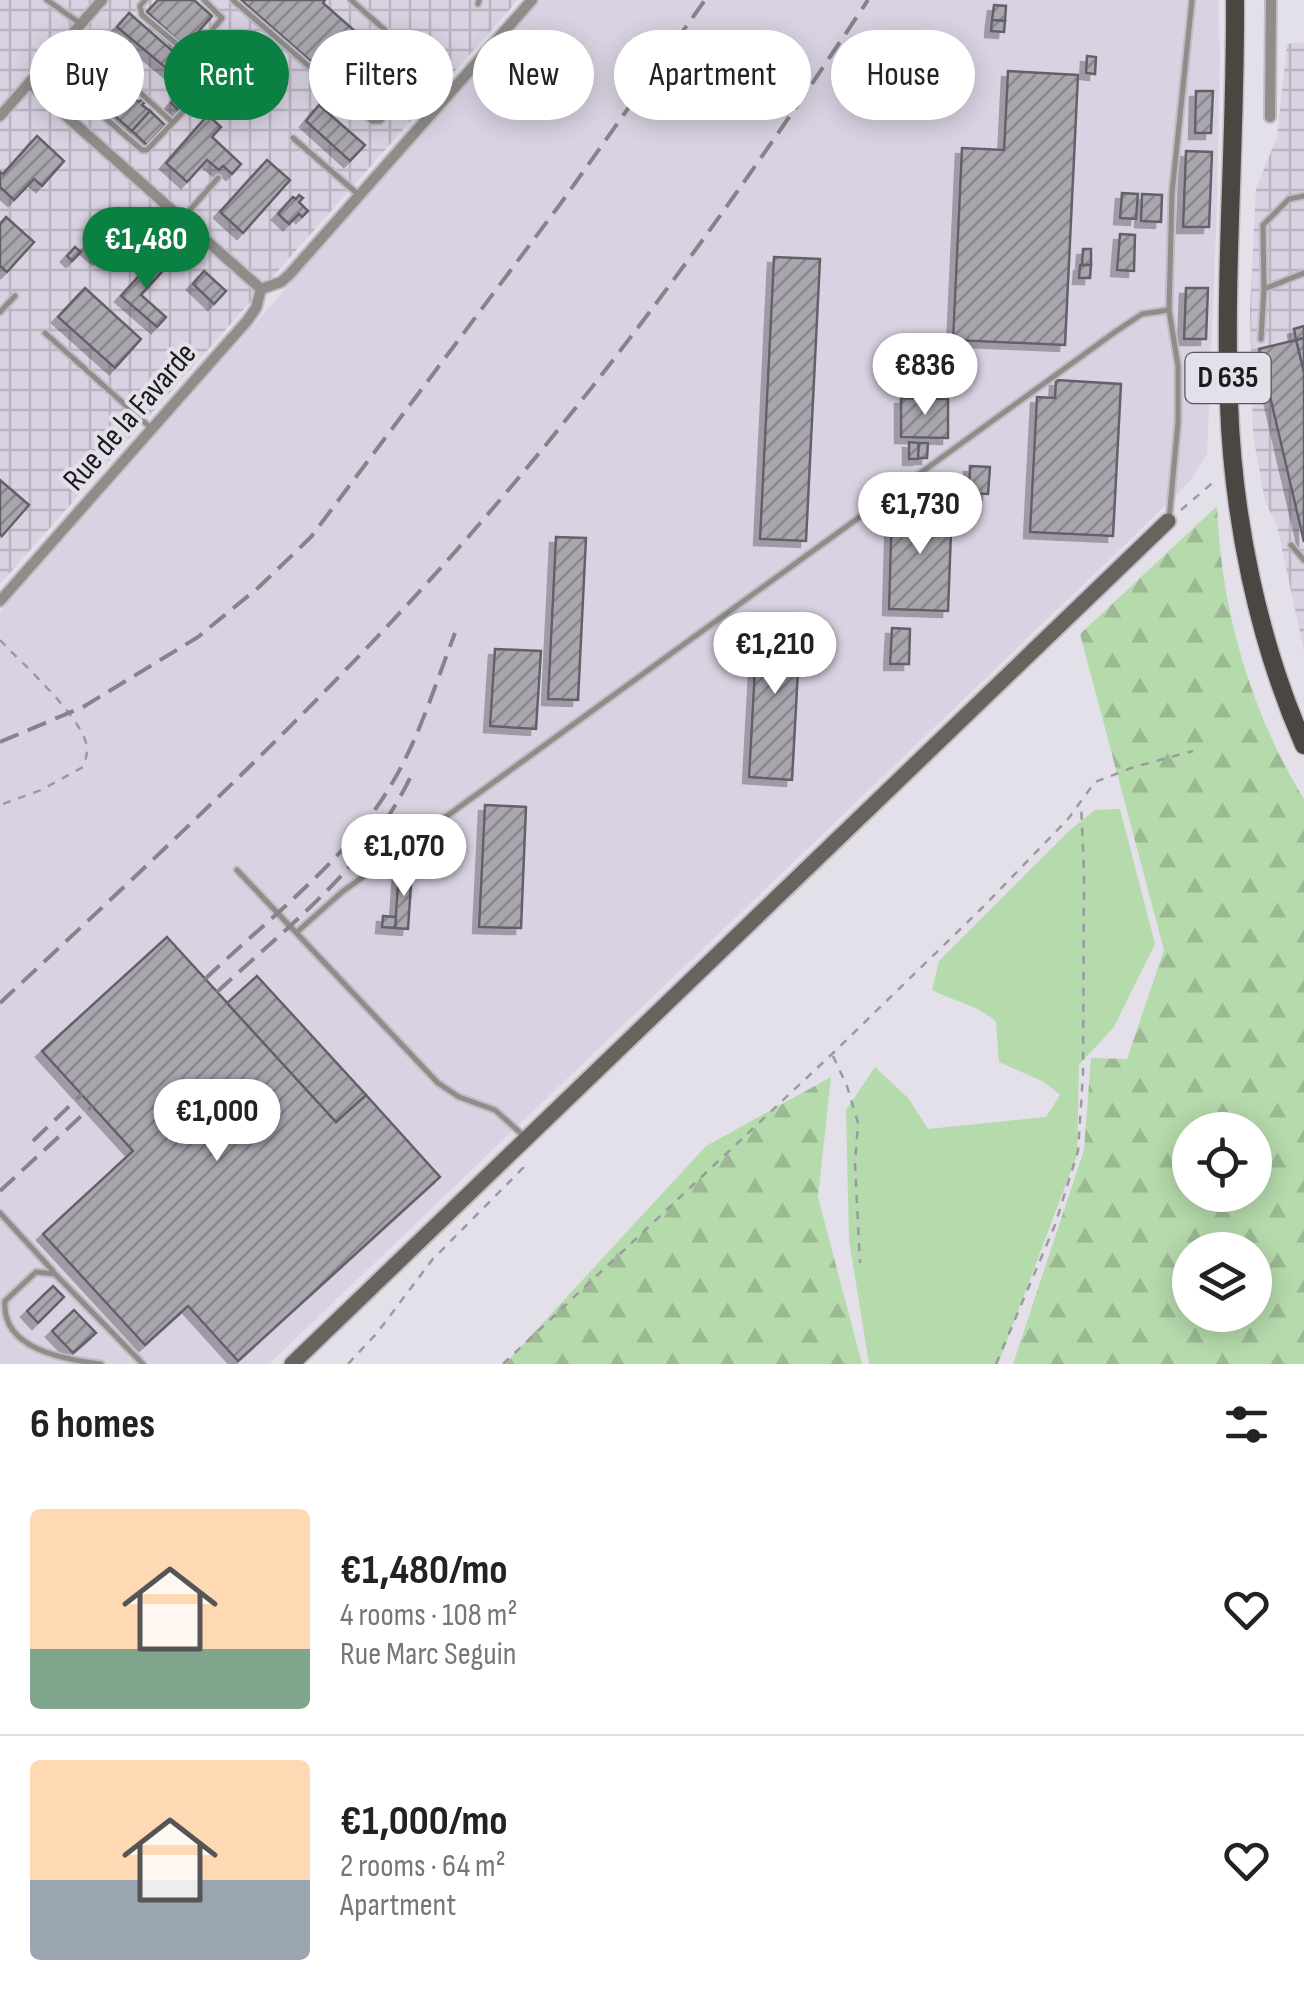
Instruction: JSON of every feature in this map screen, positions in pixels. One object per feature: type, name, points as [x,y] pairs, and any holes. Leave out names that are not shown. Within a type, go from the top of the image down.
[{"type":"main road","name":"D 635","points":[[1235,0],[1228,344],[1233,465],[1264,626],[1304,746]]},
{"type":"street","points":[[0,116],[102,0]]},
{"type":"street","name":"Rue de la Favarde","points":[[453,90],[532,0]]},
{"type":"street","points":[[1270,117],[1271,0]]},
{"type":"street","points":[[29,83],[261,288]]},
{"type":"street","name":"Rue de la Favarde","points":[[0,601],[247,321],[256,308],[261,288],[289,275],[426,120]]},
{"type":"street","points":[[292,1364],[1168,521]]},
{"type":"lane","points":[[47,0],[81,24]]},
{"type":"lane","points":[[145,0],[140,6],[142,16],[164,35]]},
{"type":"lane","points":[[204,0],[222,18],[213,30]]},
{"type":"lane","points":[[233,0],[309,66]]},
{"type":"lane","points":[[351,0],[385,30]]},
{"type":"lane","points":[[1168,521],[1178,422],[1178,366],[1169,310],[1175,156],[1192,0]]},
{"type":"lane","points":[[133,86],[172,122],[144,150],[104,118],[102,108],[121,87],[133,86]]},
{"type":"lane","points":[[293,138],[360,196]]},
{"type":"lane","points":[[182,219],[218,178]]},
{"type":"lane","points":[[1261,339],[1263,225],[1289,199],[1304,196]]},
{"type":"lane","points":[[1264,289],[1304,273]]},
{"type":"lane","points":[[0,312],[14,296]]},
{"type":"lane","points":[[298,932],[342,892],[1022,398],[1142,314],[1169,310]]},
{"type":"lane","points":[[45,333],[153,430]]},
{"type":"lane","points":[[1291,545],[1304,560]]},
{"type":"lane","points":[[237,870],[438,1083],[459,1097],[495,1110],[527,1139]]},
{"type":"lane","points":[[0,1213],[143,1364]]},
{"type":"lane","points":[[55,1274],[36,1272],[5,1301],[4,1315],[10,1328],[46,1353],[102,1364]]},
{"type":"path","points":[[1168,521],[1233,465]]},
{"type":"path","points":[[0,640],[69,714],[81,730],[88,750],[83,767],[41,790],[0,805]]},
{"type":"path","points":[[503,1364],[982,908],[1095,782],[1134,766],[1193,751]]},
{"type":"path","points":[[996,1364],[1054,1225],[1078,1151],[1083,1076],[1081,802]]},
{"type":"path","points":[[832,1054],[858,1124],[854,1165],[860,1263]]},
{"type":"path","points":[[348,1364],[377,1333],[432,1260],[523,1168],[511,1154]]},
{"type":"shaded area","points":[[0,0],[518,0],[491,30],[473,30],[473,51],[453,73],[453,30],[309,30],[309,120],[412,120],[0,584]]},
{"type":"shaded area","points":[[541,0],[1218,0],[1217,207],[1207,454],[1190,481],[1131,539],[269,1364],[0,1364],[0,612],[435,120],[453,120],[453,100],[473,77],[473,120],[594,120],[594,30],[514,30]]},
{"type":"shaded area","points":[[1304,42],[1304,651],[1277,526],[1265,501],[1253,435],[1250,309],[1256,188],[1277,137],[1287,44]]},
{"type":"green space","points":[[1217,506],[1225,583],[1242,658],[1268,731],[1304,799],[1304,1364],[1013,1364],[1084,1150],[1091,1058],[1127,1059],[1164,950],[1080,634]]},
{"type":"green space","points":[[1120,809],[1155,944],[1114,1027],[1079,1065],[1077,1155],[998,1364],[869,1364],[849,1240],[846,1110],[875,1067],[909,1099],[928,1129],[1046,1117],[1060,1095],[1044,1082],[999,1062],[996,1022],[973,1007],[932,990],[939,961],[1070,830],[1095,810]]},
{"type":"green space","points":[[831,1077],[818,1197],[862,1364],[505,1364],[706,1146]]},
{"type":"building","points":[[158,0],[194,0],[212,16],[200,30],[167,30],[147,12]]},
{"type":"building","points":[[241,0],[325,0],[323,3],[354,30],[309,30],[309,60],[289,42],[289,30],[275,30]]},
{"type":"building","points":[[994,5],[1006,6],[1005,21],[992,20]]},
{"type":"building","points":[[129,13],[164,44],[164,66],[144,50],[144,30],[117,27]]},
{"type":"building","points":[[992,20],[1005,21],[1004,32],[991,31]]},
{"type":"building","points":[[1087,56],[1096,57],[1095,74],[1086,73]]},
{"type":"building","points":[[1008,71],[1078,75],[1065,345],[953,340],[962,148],[1004,150]]},
{"type":"building","points":[[1196,91],[1213,91],[1211,133],[1195,133]]},
{"type":"building","points":[[150,111],[165,125],[147,145],[132,131]]},
{"type":"building","points":[[309,117],[336,120],[365,145],[350,161],[306,121]]},
{"type":"building","points":[[119,120],[142,120],[132,131]]},
{"type":"building","points":[[204,120],[213,120],[221,127],[212,137],[241,164],[232,174],[207,160],[187,182],[166,163]]},
{"type":"building","points":[[37,136],[64,161],[42,186],[34,179],[14,200],[0,187],[0,172],[3,174]]},
{"type":"building","points":[[1186,151],[1212,152],[1209,227],[1183,227]]},
{"type":"building","points":[[267,160],[290,180],[243,233],[220,212]]},
{"type":"building","points":[[1122,193],[1138,194],[1136,219],[1120,218]]},
{"type":"building","points":[[1142,194],[1162,195],[1161,222],[1141,221]]},
{"type":"building","points":[[299,195],[303,198],[299,202],[308,211],[289,224],[278,214]]},
{"type":"building","points":[[120,208],[140,226],[127,241],[120,236],[99,259],[85,247]]},
{"type":"building","points":[[6,217],[34,242],[7,272],[0,266],[0,224]]},
{"type":"building","points":[[1120,234],[1135,235],[1134,271],[1117,270]]},
{"type":"building","points":[[75,247],[81,252],[72,261],[67,256]]},
{"type":"building","points":[[1083,249],[1091,249],[1091,265],[1082,265]]},
{"type":"building","points":[[158,255],[168,265],[141,295],[166,317],[157,327],[121,296]]},
{"type":"building","points":[[774,257],[820,259],[806,541],[760,539]]},
{"type":"building","points":[[1080,265],[1091,265],[1090,278],[1079,278]]},
{"type":"building","points":[[204,271],[226,291],[214,304],[193,284]]},
{"type":"building","points":[[85,288],[141,339],[115,368],[58,317]]},
{"type":"building","points":[[1186,288],[1208,288],[1206,339],[1184,339]]},
{"type":"building","points":[[1304,326],[1304,338],[1296,340],[1294,329]]},
{"type":"building","points":[[1304,338],[1304,373],[1296,340]]},
{"type":"building","points":[[1296,340],[1304,373],[1304,542],[1259,349]]},
{"type":"building","points":[[1056,380],[1121,384],[1113,536],[1030,532],[1037,397],[1055,398]]},
{"type":"building","points":[[901,398],[948,399],[948,438],[901,437]]},
{"type":"building","points":[[909,442],[919,443],[918,459],[909,459]]},
{"type":"building","points":[[919,443],[928,443],[927,458],[918,458]]},
{"type":"building","points":[[970,466],[990,467],[988,494],[969,493]]},
{"type":"building","points":[[0,480],[29,505],[2,536],[0,534]]},
{"type":"building","points":[[892,504],[952,506],[948,611],[889,609]]},
{"type":"building","points":[[556,537],[586,538],[578,700],[548,699]]},
{"type":"building","points":[[758,614],[801,616],[792,780],[749,777]]},
{"type":"building","points":[[892,628],[910,629],[909,664],[890,664]]},
{"type":"building","points":[[495,649],[541,651],[536,729],[490,726]]},
{"type":"building","points":[[485,805],[526,807],[521,928],[479,927]]},
{"type":"building","points":[[399,869],[412,870],[408,929],[395,928]]},
{"type":"building","points":[[383,916],[396,917],[395,928],[382,927]]},
{"type":"building","points":[[167,937],[336,1122],[366,1095],[440,1177],[238,1361],[188,1306],[145,1345],[43,1234],[133,1151],[42,1051]]},
{"type":"building","points":[[257,976],[366,1095],[336,1122],[227,1003]]},
{"type":"building","points":[[53,1286],[64,1297],[38,1323],[27,1311]]},
{"type":"building","points":[[74,1310],[96,1333],[73,1353],[52,1331]]},
{"type":"railway","points":[[0,742],[83,707],[198,637],[311,537],[561,203],[705,0]]},
{"type":"railway","points":[[0,1003],[284,732],[393,620],[504,495],[667,288],[868,0]]},
{"type":"railway","points":[[205,979],[327,866],[370,816],[408,753],[455,633]]},
{"type":"railway","points":[[217,992],[349,867],[372,840],[410,778]]},
{"type":"railway","points":[[33,1141],[82,1094]]},
{"type":"railway","points":[[0,1191],[92,1106]]}]
